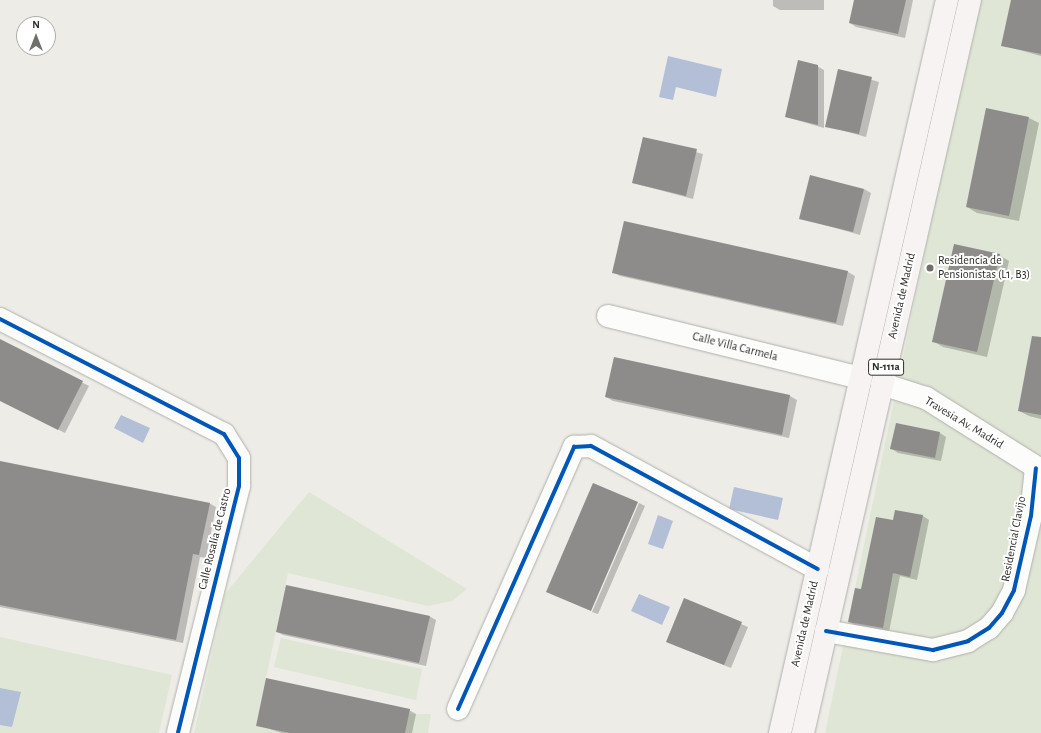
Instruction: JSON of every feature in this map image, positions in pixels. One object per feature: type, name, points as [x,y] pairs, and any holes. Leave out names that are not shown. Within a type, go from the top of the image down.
[{"type":"main road","name":"Avenida de Madrid","points":[[780,733],[947,0]]},
{"type":"main road","name":"Avenida de Madrid","points":[[803,733],[970,0]]},
{"type":"street","name":"Calle Villa Carmela","points":[[608,316],[861,378]]},
{"type":"street","name":"Calle Rosalía de Castro","points":[[0,319],[224,434],[239,458],[239,486],[178,733]]},
{"type":"street","name":"Travesia Av. Madrid","points":[[882,384],[926,398],[1039,469]]},
{"type":"street","points":[[458,709],[574,447],[591,446],[818,569]]},
{"type":"street","name":"Residencial Clavijo","points":[[826,631],[932,650],[968,641],[989,628],[1002,613],[1014,590],[1031,516],[1039,469]]},
{"type":"green space","points":[[977,0],[1041,0],[1041,733],[825,733]]},
{"type":"green space","points":[[309,492],[467,589],[452,601],[428,606],[288,573],[256,726],[290,733],[194,733],[225,594]]},
{"type":"green space","points":[[0,637],[172,675],[159,733],[0,733]]},
{"type":"green space","points":[[281,638],[422,669],[416,700],[274,667]]},
{"type":"green space","points":[[409,714],[431,714],[428,733],[405,733]]},
{"type":"water","points":[[668,56],[722,69],[716,97],[676,87],[673,100],[659,97]]},
{"type":"water","points":[[121,415],[150,428],[143,443],[114,428]]},
{"type":"water","points":[[734,487],[783,498],[778,520],[729,509]]},
{"type":"water","points":[[658,515],[673,521],[663,549],[648,544]]},
{"type":"water","points":[[639,594],[670,607],[662,625],[631,611]]},
{"type":"water","points":[[0,688],[21,692],[12,727],[0,725]]},
{"type":"building","points":[[854,0],[906,0],[898,34],[849,23]]},
{"type":"building","points":[[1011,0],[1041,0],[1041,54],[1001,46]]},
{"type":"building","points":[[798,60],[818,65],[818,125],[785,117]]},
{"type":"building","points":[[838,69],[872,77],[859,134],[825,127]]},
{"type":"building","points":[[986,108],[1029,117],[1009,216],[966,207]]},
{"type":"building","points":[[643,137],[697,149],[686,196],[632,183]]},
{"type":"building","points":[[810,175],[864,189],[853,232],[799,219]]},
{"type":"building","points":[[624,221],[848,271],[836,323],[612,273]]},
{"type":"building","points":[[954,244],[1000,254],[977,352],[932,342]]},
{"type":"building","points":[[1032,336],[1041,337],[1041,415],[1018,411]]},
{"type":"building","points":[[0,339],[83,381],[58,430],[0,401]]},
{"type":"building","points":[[614,357],[790,395],[782,435],[605,397]]},
{"type":"building","points":[[896,423],[940,432],[935,458],[890,449]]},
{"type":"building","points":[[0,461],[210,503],[199,555],[193,554],[176,640],[0,605]]},
{"type":"building","points":[[593,483],[638,502],[591,611],[546,592]]},
{"type":"building","points":[[895,510],[923,515],[910,577],[893,573],[883,628],[848,622],[855,588],[861,589],[876,517],[893,520]]},
{"type":"building","points":[[286,585],[430,616],[419,663],[276,632]]},
{"type":"building","points":[[684,598],[742,622],[724,665],[666,642]]},
{"type":"building","points":[[266,678],[410,709],[405,733],[290,733],[256,726]]},
{"type":"cycle path","points":[[0,319],[224,434],[239,458],[239,486],[178,733]]},
{"type":"cycle path","points":[[458,709],[574,447],[591,446],[818,569]]},
{"type":"cycle path","points":[[826,631],[933,650],[968,641],[989,628],[1002,613],[1014,590],[1031,516],[1036,468]]},
{"type":"place","name":"Residencia de Pensionistas (L1, B3)","points":[[930,268]]}]
